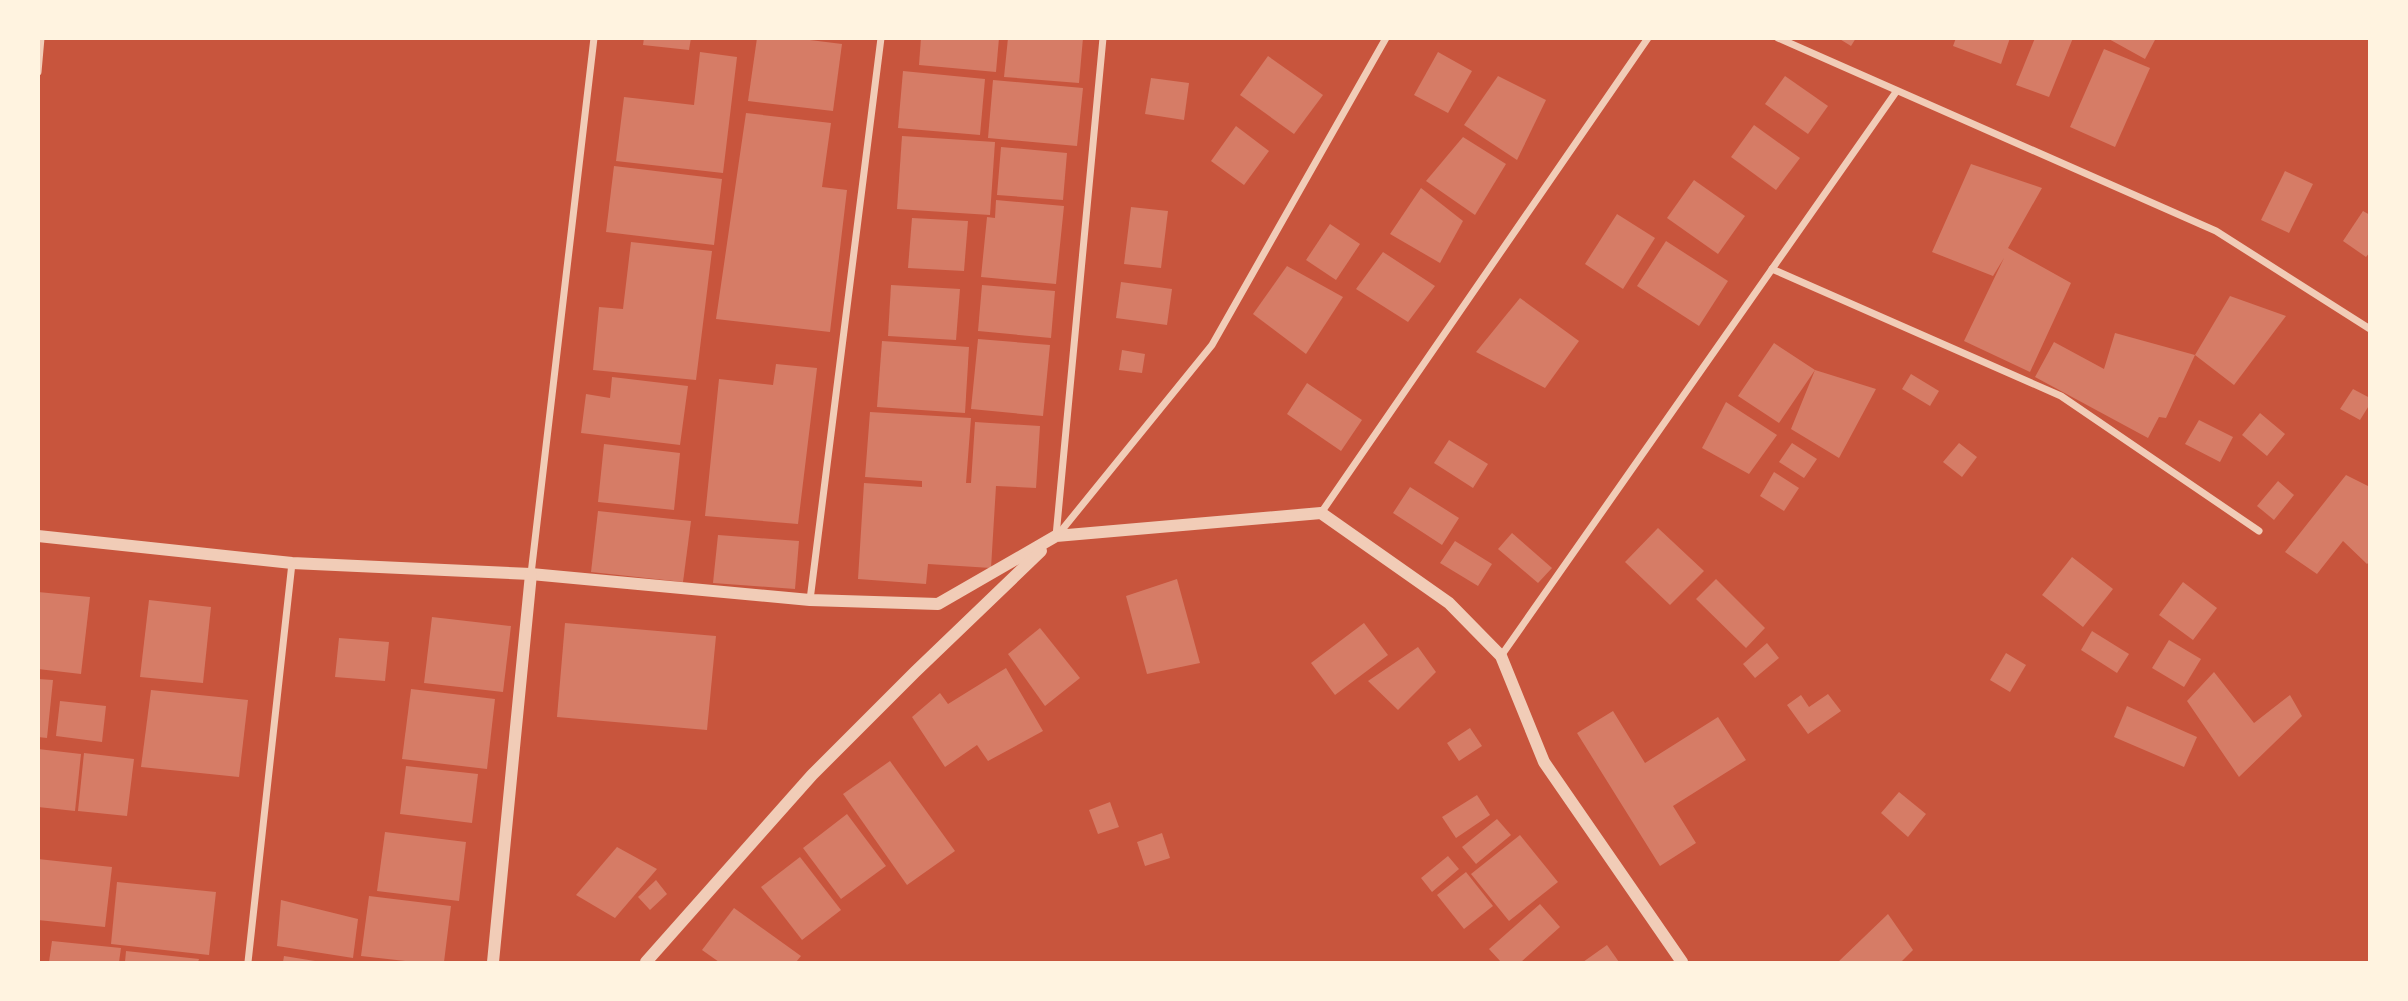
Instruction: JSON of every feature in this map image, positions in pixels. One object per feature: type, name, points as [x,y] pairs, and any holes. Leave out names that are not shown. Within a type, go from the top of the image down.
[{"type":"street","points":[[38,72],[41,38]]},
{"type":"street","points":[[493,962],[531,574],[594,38]]},
{"type":"street","points":[[810,600],[881,38]]},
{"type":"street","points":[[1056,537],[1103,38]]},
{"type":"street","points":[[646,962],[812,775],[1056,537],[1212,345],[1386,38]]},
{"type":"street","points":[[1321,513],[1648,38]]},
{"type":"street","points":[[1777,38],[2216,232],[2370,330]]},
{"type":"street","points":[[1501,656],[1896,92]]},
{"type":"street","points":[[1772,269],[2061,396],[2259,531]]},
{"type":"street","points":[[38,536],[292,563],[531,574],[810,600],[938,604],[1056,537],[1321,513],[1449,603],[1501,656],[1544,762],[1682,962]]},
{"type":"street","points":[[248,962],[292,563]]},
{"type":"building","points":[[644,38],[691,38],[689,50],[643,45]]},
{"type":"building","points":[[757,38],[794,38],[842,44],[833,111],[748,101]]},
{"type":"building","points":[[921,38],[999,38],[996,72],[919,65]]},
{"type":"building","points":[[1008,38],[1083,38],[1079,83],[1004,77]]},
{"type":"building","points":[[1838,38],[1856,38],[1851,46]]},
{"type":"building","points":[[1956,38],[2010,38],[2001,64],[1953,46]]},
{"type":"building","points":[[2035,38],[2073,38],[2049,97],[2016,85]]},
{"type":"building","points":[[2107,38],[2156,38],[2145,59]]},
{"type":"building","points":[[2104,49],[2150,68],[2115,147],[2070,127]]},
{"type":"building","points":[[700,52],[737,57],[723,173],[616,161],[624,97],[694,105]]},
{"type":"building","points":[[1438,52],[1472,71],[1448,113],[1414,95]]},
{"type":"building","points":[[1268,56],[1323,95],[1294,134],[1240,95]]},
{"type":"building","points":[[903,71],[985,79],[980,135],[898,128]]},
{"type":"building","points":[[1498,76],[1546,100],[1517,160],[1464,125]]},
{"type":"building","points":[[1785,76],[1828,106],[1808,134],[1765,104]]},
{"type":"building","points":[[1151,78],[1189,83],[1184,120],[1145,114]]},
{"type":"building","points":[[993,80],[1083,88],[1077,146],[988,138]]},
{"type":"building","points":[[746,113],[831,123],[822,187],[847,190],[830,332],[716,319]]},
{"type":"building","points":[[1754,125],[1800,158],[1776,190],[1731,157]]},
{"type":"building","points":[[1236,126],[1269,151],[1244,185],[1211,161]]},
{"type":"building","points":[[902,136],[995,142],[990,215],[897,209]]},
{"type":"building","points":[[1463,137],[1506,164],[1475,215],[1426,181]]},
{"type":"building","points":[[1001,147],[1067,153],[1063,200],[997,195]]},
{"type":"building","points":[[1971,164],[2042,188],[2008,248],[2071,283],[2030,372],[1964,341],[2004,258],[1993,276],[1932,252]]},
{"type":"building","points":[[614,166],[722,179],[714,245],[606,232]]},
{"type":"building","points":[[2285,171],[2313,184],[2289,233],[2261,220]]},
{"type":"building","points":[[1694,180],[1745,216],[1718,254],[1667,218]]},
{"type":"building","points":[[1421,188],[1463,221],[1440,263],[1390,234]]},
{"type":"building","points":[[996,200],[1064,206],[1056,284],[981,277],[987,217],[995,218]]},
{"type":"building","points":[[1131,207],[1168,211],[1161,268],[1124,264]]},
{"type":"building","points":[[2363,211],[2370,215],[2370,252],[2366,257],[2343,241]]},
{"type":"building","points":[[1617,214],[1655,238],[1623,289],[1585,264]]},
{"type":"building","points":[[912,218],[968,221],[964,271],[908,268]]},
{"type":"building","points":[[1330,224],[1360,244],[1336,280],[1306,260]]},
{"type":"building","points":[[1666,241],[1728,281],[1699,326],[1637,286]]},
{"type":"building","points":[[631,242],[712,251],[696,380],[593,370],[599,307],[623,309]]},
{"type":"building","points":[[1383,252],[1435,286],[1408,322],[1356,289]]},
{"type":"building","points":[[1287,266],[1343,297],[1306,354],[1253,314]]},
{"type":"building","points":[[1121,282],[1172,289],[1167,325],[1116,318]]},
{"type":"building","points":[[891,285],[960,289],[956,340],[888,336]]},
{"type":"building","points":[[982,285],[1055,291],[1051,338],[978,331]]},
{"type":"building","points":[[2230,296],[2286,316],[2234,385],[2195,355]]},
{"type":"building","points":[[1520,298],[1579,341],[1545,388],[1476,352]]},
{"type":"building","points":[[2115,333],[2195,355],[2166,418],[2159,417],[2148,438],[2035,377],[2054,342],[2104,369]]},
{"type":"building","points":[[978,339],[1050,345],[1043,416],[971,409]]},
{"type":"building","points":[[882,341],[969,347],[965,413],[877,407]]},
{"type":"building","points":[[1774,343],[1815,370],[1779,423],[1738,396]]},
{"type":"building","points":[[1122,350],[1145,354],[1142,373],[1119,370]]},
{"type":"building","points":[[776,364],[817,368],[798,524],[705,516],[719,379],[773,385]]},
{"type":"building","points":[[1815,370],[1876,389],[1839,458],[1791,429]]},
{"type":"building","points":[[1911,374],[1939,391],[1930,406],[1902,389]]},
{"type":"building","points":[[612,377],[688,386],[680,445],[581,433],[586,394],[610,398]]},
{"type":"building","points":[[1307,383],[1362,420],[1341,451],[1287,414]]},
{"type":"building","points":[[2353,389],[2370,398],[2370,404],[2360,420],[2340,409]]},
{"type":"building","points":[[1726,402],[1777,435],[1749,474],[1702,448]]},
{"type":"building","points":[[870,412],[971,418],[966,483],[971,483],[975,422],[1040,426],[1036,488],[996,486],[991,568],[928,564],[926,584],[858,579],[864,483],[922,487],[922,481],[865,477]]},
{"type":"building","points":[[2260,413],[2285,434],[2267,456],[2242,435]]},
{"type":"building","points":[[2199,420],[2233,437],[2220,462],[2185,444]]},
{"type":"building","points":[[1449,440],[1488,464],[1473,488],[1434,463]]},
{"type":"building","points":[[1792,443],[1817,459],[1804,478],[1779,462]]},
{"type":"building","points":[[1959,443],[1977,457],[1962,477],[1943,462]]},
{"type":"building","points":[[604,444],[680,453],[674,510],[598,502]]},
{"type":"building","points":[[1774,472],[1799,488],[1784,511],[1760,496]]},
{"type":"building","points":[[2346,475],[2370,487],[2370,561],[2367,564],[2343,541],[2317,574],[2285,552]]},
{"type":"building","points":[[2278,481],[2294,495],[2274,520],[2257,506]]},
{"type":"building","points":[[1410,487],[1459,518],[1442,545],[1393,513]]},
{"type":"building","points":[[598,511],[691,521],[683,582],[591,572]]},
{"type":"building","points":[[1658,528],[1704,571],[1670,605],[1625,562]]},
{"type":"building","points":[[1512,533],[1552,568],[1538,583],[1498,549]]},
{"type":"building","points":[[718,535],[799,541],[795,589],[713,583]]},
{"type":"building","points":[[1455,541],[1492,564],[1478,586],[1440,563]]},
{"type":"building","points":[[2072,557],[2113,589],[2083,627],[2042,595]]},
{"type":"building","points":[[1177,579],[1200,663],[1147,674],[1126,596]]},
{"type":"building","points":[[1716,579],[1765,628],[1746,648],[1696,599]]},
{"type":"building","points":[[2183,582],[2217,608],[2193,640],[2159,615]]},
{"type":"building","points":[[38,592],[90,597],[81,674],[38,669]]},
{"type":"building","points":[[149,600],[211,607],[203,683],[140,677]]},
{"type":"building","points":[[432,617],[511,626],[503,692],[424,683]]},
{"type":"building","points":[[565,623],[716,636],[707,730],[557,717]]},
{"type":"building","points":[[1364,623],[1388,655],[1335,695],[1311,663]]},
{"type":"building","points":[[1040,628],[1080,678],[1045,706],[1008,654]]},
{"type":"building","points":[[2092,631],[2129,654],[2117,673],[2081,650]]},
{"type":"building","points":[[339,638],[389,642],[385,681],[335,677]]},
{"type":"building","points":[[2169,640],[2201,659],[2184,687],[2152,668]]},
{"type":"building","points":[[1767,643],[1779,658],[1755,678],[1743,664]]},
{"type":"building","points":[[1418,647],[1436,672],[1398,710],[1368,681]]},
{"type":"building","points":[[2006,653],[2026,665],[2010,692],[1990,680]]},
{"type":"building","points":[[1006,668],[1043,731],[988,761],[977,745],[945,767],[912,717],[940,693],[948,704]]},
{"type":"building","points":[[2214,672],[2254,723],[2290,695],[2302,716],[2239,777],[2187,701]]},
{"type":"building","points":[[38,679],[53,680],[47,738],[38,737]]},
{"type":"building","points":[[411,689],[495,699],[487,769],[402,759]]},
{"type":"building","points":[[151,690],[248,700],[239,777],[141,767]]},
{"type":"building","points":[[1828,694],[1841,711],[1808,734],[1787,705],[1801,695],[1809,707]]},
{"type":"building","points":[[60,701],[106,706],[102,742],[56,736]]},
{"type":"building","points":[[2127,706],[2197,737],[2184,767],[2114,737]]},
{"type":"building","points":[[1613,711],[1645,763],[1718,717],[1746,760],[1673,806],[1696,843],[1660,866],[1577,733]]},
{"type":"building","points":[[1470,728],[1482,746],[1459,761],[1447,743]]},
{"type":"building","points":[[38,749],[81,754],[75,811],[38,807]]},
{"type":"building","points":[[84,753],[134,759],[127,816],[78,811]]},
{"type":"building","points":[[890,761],[955,851],[907,885],[843,794]]},
{"type":"building","points":[[406,766],[478,774],[472,823],[400,814]]},
{"type":"building","points":[[1899,792],[1926,814],[1908,837],[1881,813]]},
{"type":"building","points":[[1477,795],[1490,815],[1456,838],[1442,817]]},
{"type":"building","points":[[1110,802],[1119,827],[1098,834],[1089,810]]},
{"type":"building","points":[[847,814],[886,866],[841,899],[803,848]]},
{"type":"building","points":[[1497,819],[1511,835],[1476,864],[1462,847]]},
{"type":"building","points":[[385,832],[466,842],[459,901],[377,891]]},
{"type":"building","points":[[1162,833],[1170,858],[1145,866],[1137,842]]},
{"type":"building","points":[[1520,835],[1558,882],[1509,921],[1471,874]]},
{"type":"building","points":[[617,847],[657,869],[615,918],[576,895]]},
{"type":"building","points":[[1448,856],[1459,869],[1432,892],[1421,878]]},
{"type":"building","points":[[800,857],[841,910],[802,940],[761,887]]},
{"type":"building","points":[[38,859],[112,867],[105,927],[38,920]]},
{"type":"building","points":[[1466,872],[1493,906],[1464,929],[1437,895]]},
{"type":"building","points":[[656,880],[667,894],[650,910],[638,897]]},
{"type":"building","points":[[117,882],[216,892],[209,955],[111,944]]},
{"type":"building","points":[[369,896],[451,906],[444,962],[414,962],[361,956]]},
{"type":"building","points":[[281,900],[358,919],[353,958],[277,946]]},
{"type":"building","points":[[1540,904],[1560,927],[1521,962],[1501,962],[1489,949]]},
{"type":"building","points":[[734,908],[801,956],[796,962],[719,962],[702,950]]},
{"type":"building","points":[[1888,914],[1913,950],[1901,962],[1838,962]]},
{"type":"building","points":[[52,941],[121,948],[119,962],[49,962]]},
{"type":"building","points":[[1607,945],[1619,962],[1583,962]]},
{"type":"building","points":[[126,951],[199,959],[198,962],[125,962]]},
{"type":"building","points":[[284,956],[315,961],[283,962]]}]
